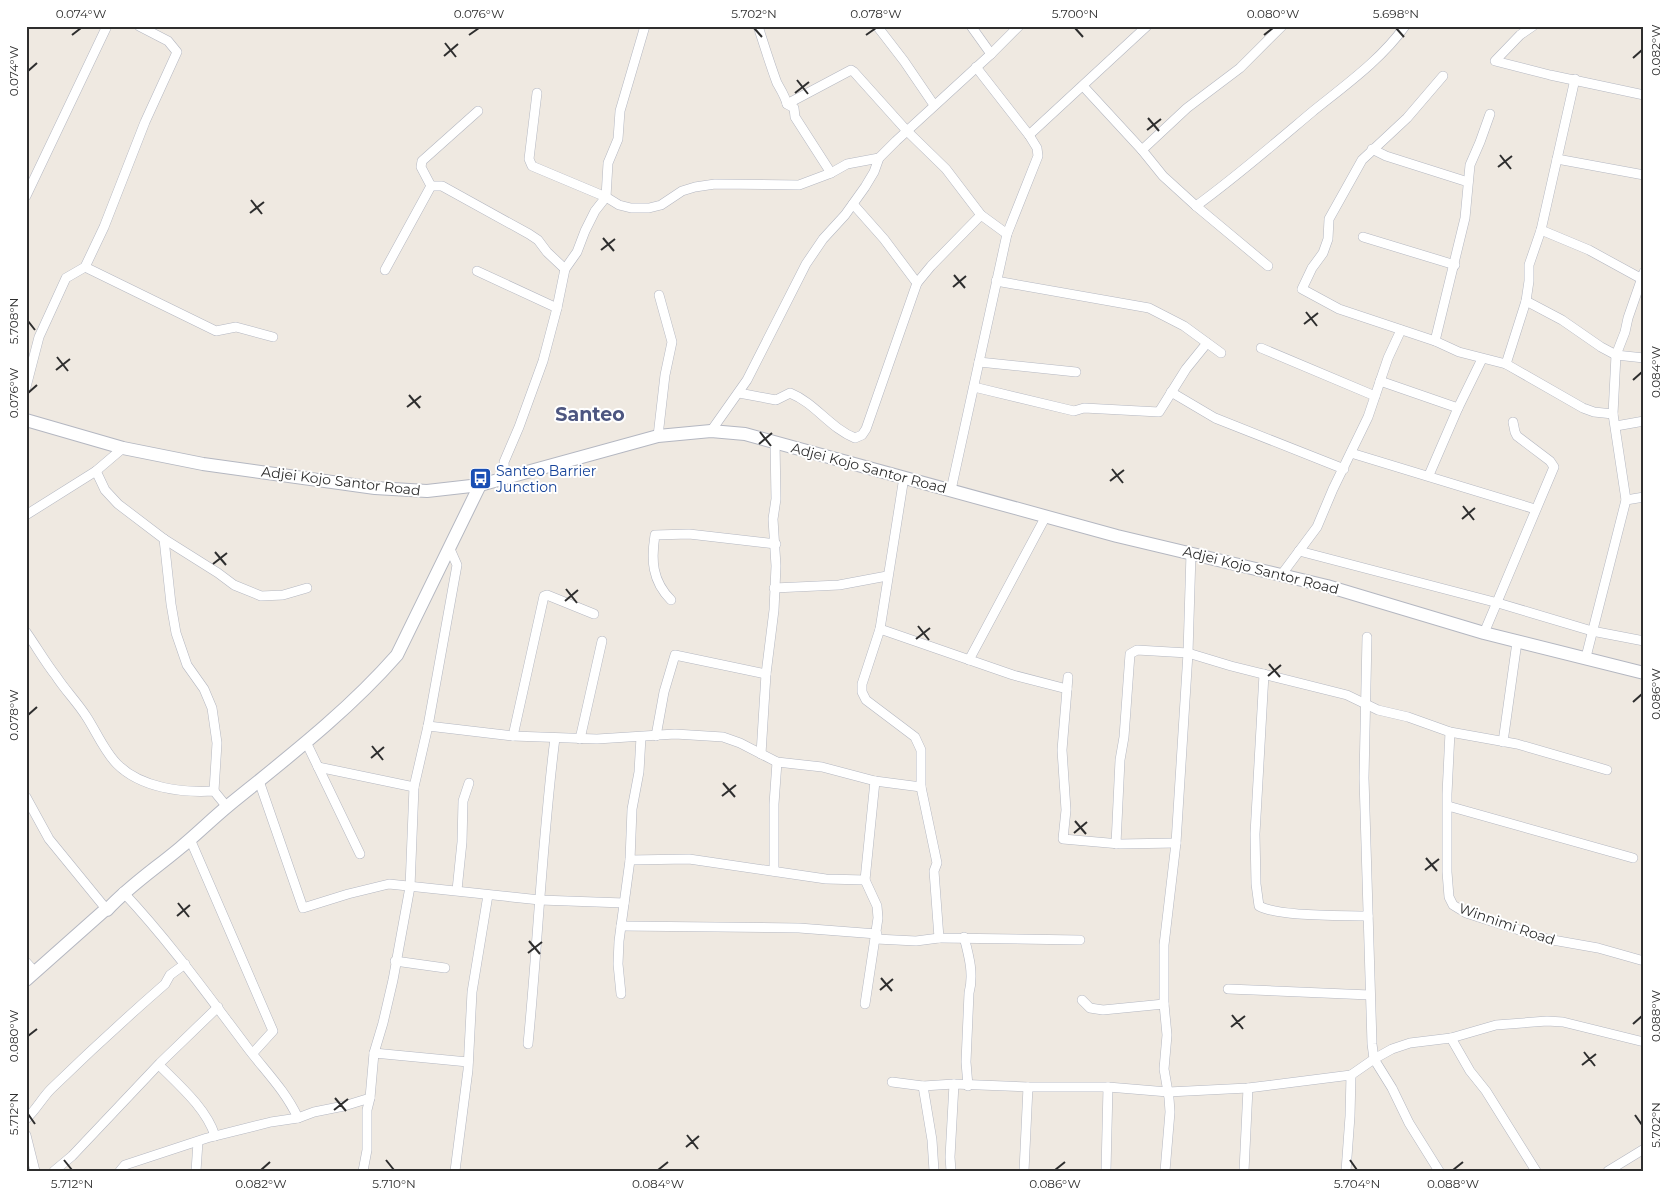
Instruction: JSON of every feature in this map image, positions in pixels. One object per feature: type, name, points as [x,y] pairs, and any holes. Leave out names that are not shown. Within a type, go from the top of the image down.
[{"type":"street","points":[[26,196],[107,26]]},
{"type":"street","points":[[26,387],[39,337],[66,278],[85,267],[104,227],[145,122],[177,52],[168,41],[139,26]]},
{"type":"street","points":[[505,479],[504,462],[519,428],[543,361],[565,269],[577,252],[595,211],[606,197],[608,163],[618,139],[620,111],[645,26]]},
{"type":"street","points":[[758,26],[778,86],[784,94],[787,104],[794,108],[797,121],[831,173]]},
{"type":"street","points":[[877,26],[904,60],[934,105]]},
{"type":"street","points":[[971,26],[992,54]]},
{"type":"street","points":[[711,432],[739,393],[775,327],[806,264],[823,239],[853,204],[874,172],[879,158],[934,105],[992,54],[1018,26]]},
{"type":"street","points":[[1029,135],[1147,26]]},
{"type":"street","points":[[1142,150],[1187,108],[1240,68],[1282,26]]},
{"type":"street","points":[[1196,206],[1236,177],[1354,78],[1394,42],[1405,26]]},
{"type":"street","points":[[1533,26],[1520,35],[1495,61],[1644,95]]},
{"type":"street","points":[[951,490],[1007,234],[1038,156],[1037,148],[1029,135],[976,67]]},
{"type":"street","points":[[787,104],[851,70],[946,169],[981,215],[1007,234]]},
{"type":"street","points":[[1443,76],[1407,118],[1362,160],[1329,219],[1328,239],[1323,253],[1312,268],[1302,289],[1339,309],[1435,341],[1459,352],[1506,364],[1583,408],[1594,412],[1614,414]]},
{"type":"street","points":[[1506,364],[1526,300],[1529,265],[1541,230],[1575,80]]},
{"type":"street","points":[[1083,86],[1142,150],[1162,176],[1268,266]]},
{"type":"street","points":[[537,93],[529,159],[532,166],[606,197],[619,205],[631,208],[649,208],[661,205],[682,191],[695,186],[715,184],[799,185],[831,173],[847,164],[879,158]]},
{"type":"street","points":[[431,186],[421,166],[422,161],[478,111]]},
{"type":"street","points":[[1435,341],[1465,218],[1470,165],[1490,114]]},
{"type":"street","points":[[1372,149],[1386,156],[1468,182]]},
{"type":"street","points":[[1558,159],[1644,176]]},
{"type":"street","points":[[431,186],[442,186],[529,234],[538,240],[547,252],[565,269]]},
{"type":"street","points":[[385,270],[431,186]]},
{"type":"street","points":[[853,204],[917,283]]},
{"type":"street","points":[[739,393],[776,400],[790,393],[802,397],[845,434],[854,438],[862,435],[866,429],[917,283],[981,215]]},
{"type":"street","points":[[1541,230],[1589,250],[1643,276],[1616,355],[1614,414],[1626,500],[1586,657]]},
{"type":"street","points":[[1363,237],[1454,265]]},
{"type":"street","points":[[85,267],[216,332],[236,327],[273,337]]},
{"type":"street","points":[[477,271],[557,308]]},
{"type":"street","points":[[996,281],[1149,308],[1184,326],[1221,353]]},
{"type":"street","points":[[658,436],[665,375],[672,342],[659,295]]},
{"type":"street","points":[[1526,300],[1562,320],[1616,355],[1644,358]]},
{"type":"street","points":[[1282,574],[1317,527],[1333,489],[1368,418],[1401,330]]},
{"type":"street","points":[[974,387],[1074,411],[1084,408],[1159,412],[1186,369],[1207,343]]},
{"type":"street","points":[[1261,348],[1375,396]]},
{"type":"street","points":[[1429,476],[1458,408],[1482,359]]},
{"type":"street","points":[[979,362],[1076,372]]},
{"type":"street","points":[[1380,382],[1458,408]]},
{"type":"street","points":[[1171,392],[1215,418],[1344,468]]},
{"type":"street","name":"Adjei Kojo Santor Road","points":[[26,420],[123,448],[203,464],[375,488],[427,491],[480,485],[658,436],[711,432],[745,434],[1117,536],[1327,586],[1484,634],[1586,657],[1644,673]]},
{"type":"street","points":[[1484,634],[1535,508],[1554,467],[1550,461],[1517,436],[1513,422]]},
{"type":"street","points":[[1616,426],[1644,422]]},
{"type":"street","points":[[762,754],[766,674],[774,610],[776,544],[773,519],[776,499],[775,442]]},
{"type":"street","points":[[26,515],[96,471],[123,448]]},
{"type":"street","points":[[1352,453],[1535,508]]},
{"type":"street","points":[[96,471],[105,490],[118,504],[164,538],[218,572],[234,585],[261,596],[283,595],[307,588]]},
{"type":"street","points":[[904,478],[880,629],[862,684],[862,692],[866,700],[915,737],[921,750],[921,787],[937,863],[934,871],[939,938]]},
{"type":"street","points":[[26,962],[31,976],[107,910],[124,892],[190,840],[306,742],[378,677],[396,655],[480,485]]},
{"type":"street","points":[[1626,500],[1644,497]]},
{"type":"street","points":[[969,660],[1046,516]]},
{"type":"street","points":[[670,600],[656,580],[652,563],[655,535],[690,534],[776,544]]},
{"type":"street","points":[[164,538],[176,633],[187,665],[204,689],[212,708],[217,743],[214,791],[227,807]]},
{"type":"street","points":[[363,1171],[367,1150],[367,1110],[370,1098],[374,1053],[393,980],[410,888],[414,787],[428,726],[457,565],[450,549]]},
{"type":"street","points":[[1300,551],[1498,603],[1592,631],[1644,641]]},
{"type":"street","points":[[1165,1171],[1170,1112],[1164,1069],[1167,1035],[1164,1004],[1164,945],[1176,844],[1188,653],[1191,553]]},
{"type":"street","points":[[774,588],[838,585],[887,576]]},
{"type":"street","points":[[513,736],[544,596],[546,595],[594,614]]},
{"type":"street","points":[[880,629],[1013,675],[1068,689]]},
{"type":"street","points":[[26,632],[56,678],[86,716],[102,744],[117,764],[130,774],[162,788],[202,792],[214,791]]},
{"type":"street","points":[[1368,637],[1364,778],[1372,1044],[1374,1059],[1439,1171]]},
{"type":"street","points":[[580,739],[602,641]]},
{"type":"street","points":[[1503,742],[1517,642]]},
{"type":"street","points":[[1116,844],[1120,760],[1124,737],[1130,654],[1137,650],[1188,653],[1347,695],[1378,710],[1408,717],[1450,732],[1503,742],[1607,770]]},
{"type":"street","points":[[656,736],[664,692],[675,654],[766,674]]},
{"type":"street","points":[[1264,674],[1255,834],[1258,906],[1266,910],[1368,916]]},
{"type":"street","points":[[1068,677],[1062,750],[1066,810],[1062,839],[1116,844],[1176,844]]},
{"type":"street","points":[[428,726],[513,736],[580,739],[641,738],[675,734],[723,737],[740,743],[777,762],[822,767],[875,781],[921,787]]},
{"type":"street","name":"Winnimi Road","points":[[1450,732],[1447,794],[1447,872],[1449,897],[1453,906],[1466,913],[1547,939],[1598,948],[1644,961]]},
{"type":"street","points":[[528,1044],[546,809],[554,738]]},
{"type":"street","points":[[621,994],[618,964],[630,860],[632,809],[639,772],[641,738]]},
{"type":"street","points":[[306,742],[360,854]]},
{"type":"street","points":[[774,870],[774,804],[777,762]]},
{"type":"street","points":[[318,767],[414,787]]},
{"type":"street","points":[[259,781],[303,908],[389,884],[410,888],[457,890],[540,900],[624,903]]},
{"type":"street","points":[[865,1004],[878,918],[877,906],[865,880],[875,781]]},
{"type":"street","points":[[457,890],[462,842],[463,801],[469,783]]},
{"type":"street","points":[[26,797],[49,839],[107,910]]},
{"type":"street","points":[[1448,806],[1633,858]]},
{"type":"street","points":[[190,840],[273,1030],[253,1053]]},
{"type":"street","points":[[630,860],[689,858],[826,879],[865,880]]},
{"type":"street","points":[[124,892],[185,964],[282,1089],[298,1118]]},
{"type":"street","points":[[455,1171],[468,1062],[472,992],[488,894]]},
{"type":"street","points":[[621,926],[799,928],[916,941],[964,937],[1080,940]]},
{"type":"street","points":[[964,937],[971,967],[972,984],[969,993],[966,1062],[968,1086]]},
{"type":"street","points":[[395,961],[445,968]]},
{"type":"street","points":[[26,1118],[34,1111],[48,1092],[93,1048],[165,984],[170,975],[185,964]]},
{"type":"street","points":[[1228,989],[1370,995]]},
{"type":"street","points":[[1082,1000],[1090,1008],[1103,1010],[1164,1004]]},
{"type":"street","points":[[54,1171],[72,1156],[158,1064],[218,1007]]},
{"type":"street","points":[[892,1082],[923,1086],[954,1084],[968,1086],[1108,1087],[1168,1092],[1248,1088],[1351,1075],[1392,1049],[1410,1043],[1451,1038],[1496,1025],[1547,1020],[1578,1025],[1625,1039],[1644,1042]]},
{"type":"street","points":[[1451,1038],[1470,1071],[1486,1091],[1536,1171]]},
{"type":"street","points":[[374,1053],[468,1062]]},
{"type":"street","points":[[158,1064],[189,1096],[212,1126],[214,1136]]},
{"type":"street","points":[[1346,1171],[1351,1075]]},
{"type":"street","points":[[951,1171],[954,1084]]},
{"type":"street","points":[[923,1086],[932,1140],[934,1171]]},
{"type":"street","points":[[1024,1171],[1028,1087]]},
{"type":"street","points":[[1106,1171],[1108,1087]]},
{"type":"street","points":[[1244,1171],[1248,1088]]},
{"type":"street","points":[[120,1171],[125,1165],[214,1136],[271,1122],[298,1118],[370,1098]]},
{"type":"street","points":[[26,1135],[35,1171]]},
{"type":"street","points":[[196,1171],[198,1142]]},
{"type":"street","points":[[1608,1171],[1644,1149]]},
{"type":"place","name":"Santeo Barrier Junction","points":[[480,479]]},
{"type":"district","name":"Santeo","points":[[590,414]]}]
